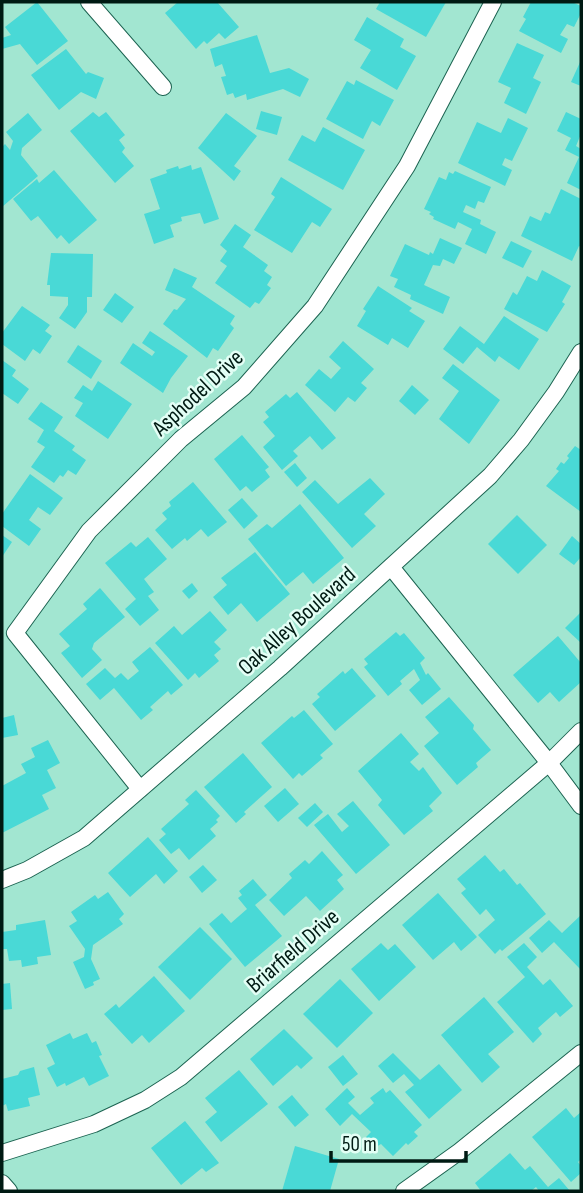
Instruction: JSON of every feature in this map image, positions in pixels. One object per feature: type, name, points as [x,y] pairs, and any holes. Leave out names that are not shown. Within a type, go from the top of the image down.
[{"type":"street","points":[[89,2],[163,87]]},
{"type":"street","name":"Asphodel Drive","points":[[140,789],[16,633],[89,531],[181,439],[244,387],[315,306],[407,166],[493,2]]},
{"type":"street","name":"Oak Alley Boulevard","points":[[2,880],[27,870],[84,838],[280,668],[391,567],[489,476],[521,440],[581,352]]},
{"type":"street","points":[[391,567],[549,762],[581,806]]},
{"type":"street","name":"Briarfield Drive","points":[[2,1153],[94,1125],[145,1100],[181,1077],[549,762],[581,731]]},
{"type":"street","points":[[404,1191],[460,1151],[581,1053]]},
{"type":"street","points":[[2,1183],[9,1191]]},
{"type":"building","points":[[37,2],[68,41],[37,65],[20,44],[2,49],[2,38],[11,35],[5,27]]},
{"type":"building","points":[[178,2],[217,2],[239,27],[225,39],[219,33],[207,44],[204,41],[196,49],[165,13]]},
{"type":"building","points":[[380,2],[446,2],[426,37],[376,9]]},
{"type":"building","points":[[531,2],[572,2],[581,6],[581,13],[574,27],[567,24],[560,35],[568,39],[561,53],[519,31]]},
{"type":"building","points":[[367,17],[404,39],[400,47],[416,56],[397,90],[360,68],[371,50],[354,40]]},
{"type":"building","points":[[257,35],[270,73],[289,68],[309,79],[300,97],[283,89],[247,100],[246,94],[235,98],[233,93],[227,95],[221,77],[226,76],[222,64],[215,67],[210,49]]},
{"type":"building","points":[[517,43],[544,55],[533,78],[541,82],[526,114],[504,103],[511,88],[498,82]]},
{"type":"building","points":[[66,49],[86,74],[88,72],[104,78],[96,99],[81,92],[59,110],[31,75]]},
{"type":"building","points":[[581,60],[581,86],[571,82]]},
{"type":"building","points":[[356,80],[394,100],[380,126],[372,121],[363,139],[326,119],[347,81],[354,85]]},
{"type":"building","points":[[261,111],[282,117],[277,135],[256,129]]},
{"type":"building","points":[[93,112],[99,117],[106,112],[125,135],[119,140],[125,148],[122,152],[134,166],[115,183],[70,131]]},
{"type":"building","points":[[566,112],[581,119],[581,134],[576,146],[581,149],[581,190],[567,183],[579,157],[565,150],[571,138],[557,131]]},
{"type":"building","points":[[28,113],[42,130],[22,148],[21,155],[38,176],[2,207],[2,147],[5,144],[10,150],[13,141],[6,132]]},
{"type":"building","points":[[226,113],[257,136],[234,166],[241,171],[234,181],[198,148]]},
{"type":"building","points":[[508,118],[528,128],[512,161],[505,158],[502,165],[512,170],[505,186],[458,163],[477,122],[501,133]]},
{"type":"building","points":[[323,127],[365,150],[343,190],[288,160],[302,135],[315,142]]},
{"type":"building","points":[[191,165],[192,170],[201,167],[219,219],[204,224],[200,213],[181,217],[182,221],[170,225],[174,237],[154,244],[144,214],[160,209],[150,179],[167,173],[166,170]]},
{"type":"building","points":[[54,170],[97,220],[69,244],[61,235],[57,239],[38,216],[31,221],[13,199],[37,179],[39,183]]},
{"type":"building","points":[[455,171],[491,187],[484,203],[478,201],[475,209],[466,205],[463,212],[481,220],[480,224],[496,232],[486,254],[465,244],[472,229],[458,222],[455,229],[433,219],[429,214],[431,212],[424,209],[439,177],[446,180],[449,172],[453,174]]},
{"type":"building","points":[[281,177],[332,209],[320,227],[312,222],[292,253],[254,230],[275,197],[271,194]]},
{"type":"building","points":[[561,189],[581,199],[581,247],[579,246],[572,261],[521,236],[530,216],[541,221],[545,212],[550,214]]},
{"type":"building","points":[[235,224],[251,235],[243,247],[268,265],[264,271],[272,277],[267,285],[271,288],[259,304],[255,302],[250,308],[215,283],[227,266],[220,261],[227,251],[220,245]]},
{"type":"building","points":[[440,238],[462,248],[454,264],[443,259],[440,266],[433,265],[424,285],[450,297],[443,314],[410,299],[411,295],[394,287],[398,279],[390,276],[405,244],[429,255],[430,252],[433,254]]},
{"type":"building","points":[[511,241],[532,251],[523,268],[502,258]]},
{"type":"building","points":[[51,253],[93,254],[92,297],[87,297],[87,312],[75,329],[59,318],[68,305],[68,297],[50,296],[50,285],[47,285]]},
{"type":"building","points":[[174,268],[197,278],[192,287],[235,316],[230,324],[234,328],[218,351],[213,348],[207,358],[163,324],[186,299],[165,290]]},
{"type":"building","points":[[542,270],[571,286],[562,302],[565,304],[547,332],[504,309],[513,292],[517,295],[527,276],[537,281]]},
{"type":"building","points":[[378,286],[412,308],[409,311],[425,321],[408,348],[392,338],[388,345],[357,326],[366,311],[363,309]]},
{"type":"building","points":[[115,293],[134,307],[122,323],[103,310]]},
{"type":"building","points":[[22,306],[50,325],[45,331],[52,336],[40,354],[33,349],[25,361],[2,344],[2,333]]},
{"type":"building","points":[[504,316],[539,339],[519,370],[499,356],[495,362],[477,347],[463,364],[443,349],[460,326],[484,344]]},
{"type":"building","points":[[150,331],[188,356],[163,393],[120,363],[133,343],[152,356],[155,352],[142,343]]},
{"type":"building","points":[[343,341],[374,369],[361,383],[367,388],[355,402],[348,397],[335,412],[305,385],[319,369],[331,379],[341,368],[329,357]]},
{"type":"building","points":[[78,345],[102,361],[91,379],[67,362]]},
{"type":"building","points":[[2,360],[16,370],[12,376],[29,389],[18,404],[2,393]]},
{"type":"building","points":[[453,364],[500,400],[469,444],[439,419],[459,391],[442,378]]},
{"type":"building","points":[[98,381],[132,404],[108,439],[75,416],[83,403],[74,398],[83,385],[92,391]]},
{"type":"building","points":[[412,385],[429,400],[415,415],[399,401]]},
{"type":"building","points":[[297,392],[336,438],[322,450],[310,436],[293,451],[298,456],[282,470],[263,447],[275,436],[263,422],[269,417],[265,412],[286,394],[290,398]]},
{"type":"building","points":[[41,402],[63,417],[54,431],[75,446],[72,450],[86,460],[76,475],[68,470],[54,483],[31,467],[45,447],[37,442],[44,430],[28,419]]},
{"type":"building","points":[[242,435],[269,467],[265,470],[270,477],[252,492],[246,486],[240,491],[214,459]]},
{"type":"building","points":[[575,446],[581,450],[581,512],[546,486],[559,471],[556,469],[561,462],[564,464],[569,458],[567,456]]},
{"type":"building","points":[[295,463],[307,478],[297,487],[284,472]]},
{"type":"building","points":[[30,474],[63,498],[50,515],[38,507],[29,520],[41,529],[29,546],[2,526],[2,514]]},
{"type":"building","points":[[370,478],[385,494],[364,514],[376,526],[352,548],[302,492],[315,480],[338,504]]},
{"type":"building","points":[[193,482],[227,522],[208,537],[201,529],[172,549],[155,530],[167,519],[162,513],[171,506],[169,502]]},
{"type":"building","points":[[242,498],[258,516],[244,529],[228,510]]},
{"type":"building","points":[[300,504],[344,558],[313,584],[303,572],[286,586],[248,539],[267,524],[272,528]]},
{"type":"building","points":[[517,515],[547,545],[518,574],[488,544]]},
{"type":"building","points":[[2,535],[12,542],[2,557]]},
{"type":"building","points":[[572,536],[581,544],[581,557],[574,565],[559,554]]},
{"type":"building","points":[[148,537],[167,559],[144,579],[154,592],[148,596],[159,610],[140,626],[125,609],[136,599],[105,563],[131,542],[136,547]]},
{"type":"building","points":[[255,552],[290,594],[257,622],[241,603],[228,615],[213,597],[227,585],[221,578]]},
{"type":"building","points":[[192,583],[198,591],[189,599],[182,591]]},
{"type":"building","points":[[100,588],[125,617],[94,643],[92,649],[102,660],[82,678],[61,653],[70,646],[59,634],[87,609],[83,604]]},
{"type":"building","points":[[210,611],[227,630],[214,642],[221,649],[214,655],[219,661],[199,678],[195,673],[188,680],[155,643],[174,626],[182,635]]},
{"type":"building","points":[[581,612],[581,643],[565,628]]},
{"type":"building","points":[[396,632],[400,636],[404,633],[425,658],[420,663],[426,675],[428,673],[441,689],[422,705],[409,690],[420,680],[414,669],[388,696],[364,667],[368,664],[364,659]]},
{"type":"building","points":[[558,636],[581,663],[581,682],[559,702],[550,692],[538,703],[513,675]]},
{"type":"building","points":[[150,647],[183,685],[171,695],[168,691],[150,707],[153,710],[141,720],[114,688],[100,700],[86,684],[105,668],[115,678],[121,673],[128,680],[139,671],[132,662]]},
{"type":"building","points":[[352,668],[376,696],[335,731],[312,704],[320,697],[317,694],[343,671],[345,674]]},
{"type":"building","points":[[449,697],[474,725],[473,729],[491,750],[476,763],[478,767],[457,785],[424,746],[439,733],[425,717]]},
{"type":"building","points":[[304,710],[333,744],[320,755],[323,758],[302,776],[299,773],[293,779],[261,743],[292,716],[294,718]]},
{"type":"building","points":[[14,715],[18,735],[2,738],[2,718]]},
{"type":"building","points":[[401,733],[419,754],[410,762],[419,771],[423,767],[442,793],[429,806],[433,811],[404,835],[378,805],[382,800],[358,771]]},
{"type":"building","points":[[48,740],[60,763],[47,770],[56,788],[42,795],[49,809],[2,833],[2,786],[26,773],[21,764],[35,757],[31,748]]},
{"type":"building","points":[[243,753],[272,787],[244,812],[246,814],[236,823],[204,787]]},
{"type":"building","points":[[285,788],[299,804],[278,822],[264,806]]},
{"type":"building","points":[[196,790],[220,816],[210,829],[216,836],[189,860],[179,848],[171,854],[159,840],[166,834],[161,829],[189,804],[185,800]]},
{"type":"building","points":[[353,801],[390,845],[356,874],[314,825],[328,814],[342,832],[349,826],[337,814]]},
{"type":"building","points":[[315,803],[323,812],[307,827],[298,818]]},
{"type":"building","points":[[148,837],[178,871],[164,884],[156,874],[130,897],[108,873]]},
{"type":"building","points":[[322,851],[343,875],[337,880],[344,889],[320,911],[306,896],[284,916],[269,900],[292,878],[289,874],[305,860],[309,864]]},
{"type":"building","points":[[485,855],[500,872],[504,869],[517,885],[520,883],[546,914],[495,954],[478,935],[495,920],[486,909],[480,915],[461,893],[466,889],[457,879]]},
{"type":"building","points":[[203,865],[217,880],[202,893],[189,877]]},
{"type":"building","points":[[253,879],[267,895],[255,905],[282,936],[245,967],[209,924],[222,913],[231,923],[247,909],[238,898],[242,895],[239,891]]},
{"type":"building","points":[[108,892],[124,914],[119,919],[123,924],[93,945],[91,959],[100,979],[85,989],[73,962],[84,957],[85,949],[69,926],[77,921],[71,912],[95,895],[98,899]]},
{"type":"building","points":[[438,893],[477,937],[461,951],[454,942],[433,960],[402,925]]},
{"type":"building","points":[[581,915],[581,970],[554,942],[542,953],[529,938],[549,920],[562,933]]},
{"type":"building","points":[[45,920],[51,955],[37,957],[38,964],[22,967],[21,960],[9,961],[7,949],[3,949],[2,932],[16,930],[16,925]]},
{"type":"building","points":[[200,927],[232,959],[190,1000],[158,967]]},
{"type":"building","points":[[381,943],[388,950],[395,944],[416,967],[379,1001],[351,969]]},
{"type":"building","points":[[524,943],[537,957],[527,967],[543,985],[550,979],[573,1006],[560,1017],[556,1012],[538,1028],[542,1034],[533,1043],[497,1002],[525,977],[507,957]]},
{"type":"building","points":[[154,976],[185,1011],[149,1043],[142,1035],[132,1044],[104,1014],[116,1004],[119,1008]]},
{"type":"building","points":[[340,979],[373,1013],[337,1048],[303,1014]]},
{"type":"building","points":[[10,983],[12,1009],[2,1010],[2,984]]},
{"type":"building","points":[[484,997],[514,1032],[488,1054],[500,1067],[482,1083],[441,1035]]},
{"type":"building","points":[[284,1029],[313,1058],[301,1069],[297,1065],[273,1086],[250,1059]]},
{"type":"building","points":[[70,1033],[73,1039],[87,1033],[92,1043],[96,1041],[102,1055],[99,1056],[109,1076],[89,1086],[84,1077],[66,1086],[65,1083],[57,1087],[47,1068],[55,1064],[46,1045]]},
{"type":"building","points":[[393,1053],[420,1080],[439,1064],[462,1090],[429,1119],[405,1092],[414,1085],[404,1074],[393,1083],[378,1066]]},
{"type":"building","points":[[343,1055],[358,1074],[343,1086],[328,1067]]},
{"type":"building","points":[[34,1067],[40,1095],[28,1098],[30,1106],[8,1111],[6,1104],[2,1106],[2,1079]]},
{"type":"building","points":[[239,1070],[268,1104],[221,1142],[205,1122],[217,1112],[205,1098]]},
{"type":"building","points":[[347,1088],[355,1097],[348,1103],[360,1115],[374,1103],[370,1098],[383,1088],[386,1093],[390,1090],[422,1125],[414,1132],[418,1136],[393,1156],[381,1144],[376,1147],[366,1137],[371,1132],[352,1114],[340,1126],[325,1109]]},
{"type":"building","points":[[292,1095],[309,1115],[295,1127],[278,1107]]},
{"type":"building","points":[[566,1108],[574,1118],[581,1112],[581,1159],[578,1162],[581,1173],[571,1182],[532,1137]]},
{"type":"building","points":[[185,1121],[219,1163],[206,1172],[202,1168],[181,1185],[151,1148]]},
{"type":"building","points":[[295,1146],[339,1159],[330,1191],[282,1191]]},
{"type":"building","points":[[510,1153],[525,1170],[530,1166],[548,1187],[559,1178],[570,1191],[539,1191],[536,1187],[531,1191],[481,1191],[475,1183]]}]
